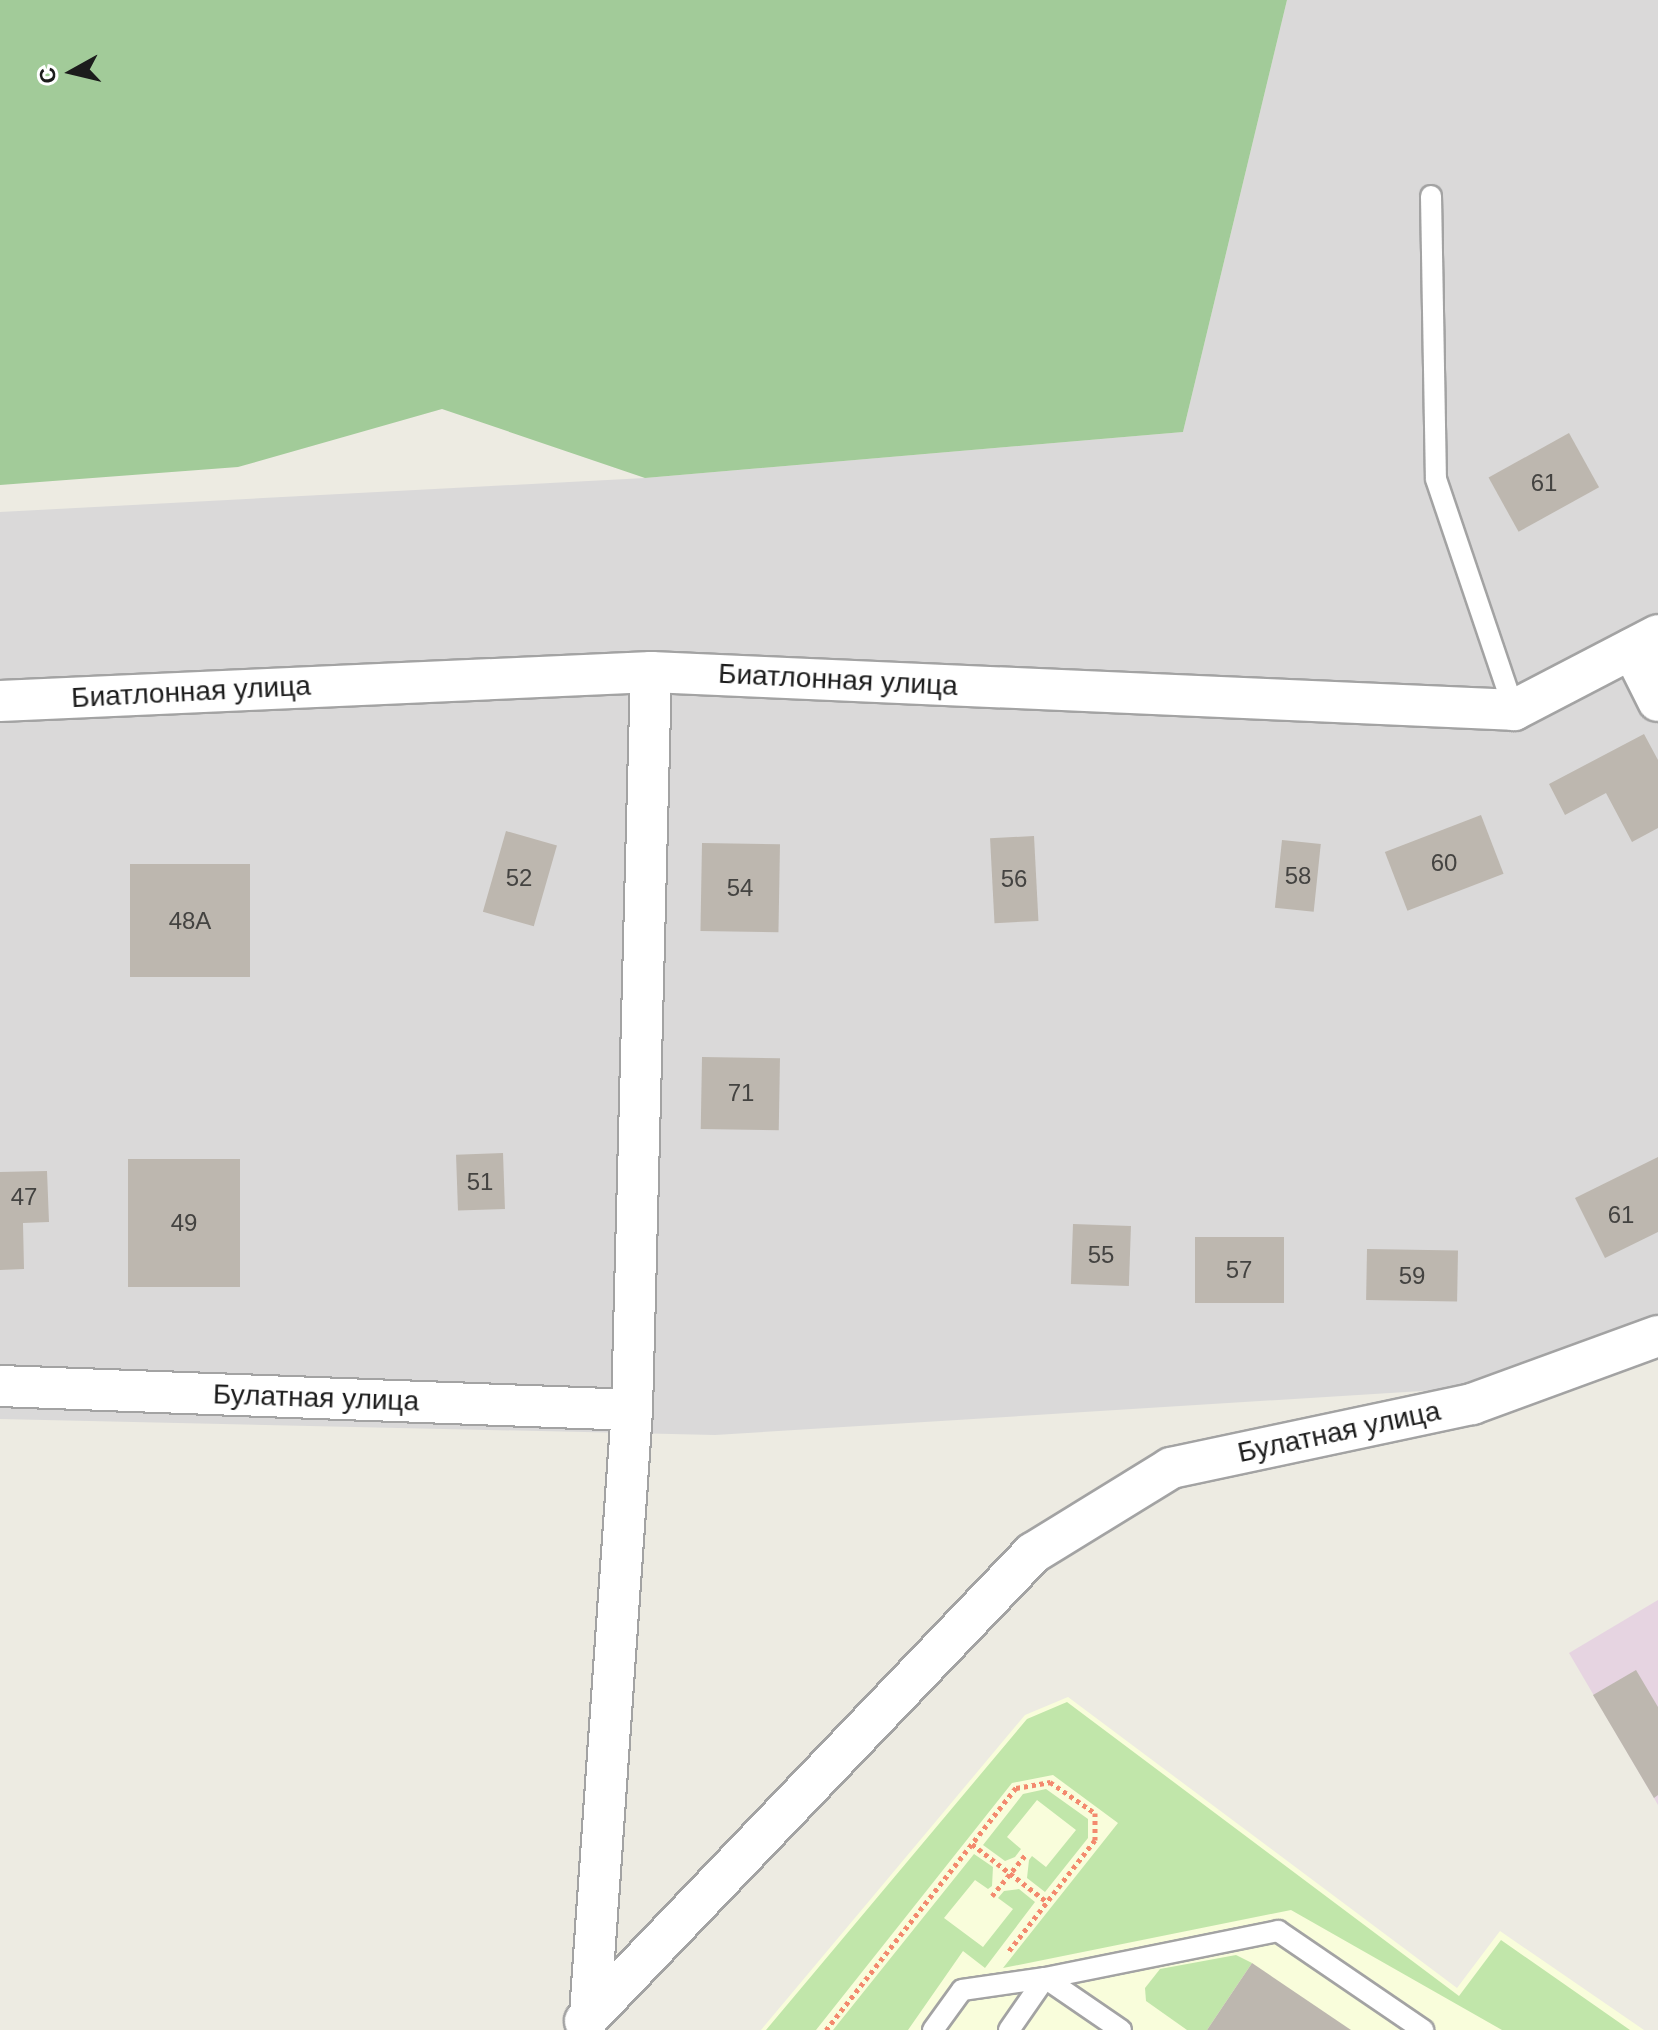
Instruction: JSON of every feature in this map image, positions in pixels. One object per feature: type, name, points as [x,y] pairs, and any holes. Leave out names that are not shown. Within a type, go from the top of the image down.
[{"type":"street","name":"Биатлонная улица","points":[[0,701],[651,672],[1514,710],[1645,642]]},
{"type":"street","points":[[1645,642],[1658,701]]},
{"type":"street","points":[[583,2022],[632,1410],[651,672]]},
{"type":"street","name":"Булатная улица","points":[[583,2022],[1033,1553],[1171,1468],[1472,1404],[1658,1336]]},
{"type":"street","name":"Булатная улица","points":[[0,1386],[632,1410]]},
{"type":"lane","points":[[1431,196],[1436,479],[1514,710]]},
{"type":"lane","points":[[933,2030],[962,1990],[1045,1978],[1278,1931],[1423,2030]]},
{"type":"lane","points":[[1009,2030],[1045,1978]]},
{"type":"lane","points":[[1045,1978],[1121,2030]]},
{"type":"path","points":[[826,2030],[1016,1788],[1050,1782],[1095,1813],[1095,1840],[1004,1957]]},
{"type":"path","points":[[972,1844],[1047,1902]]},
{"type":"path","points":[[992,1896],[1027,1853]]},
{"type":"shaded area","points":[[1287,0],[1658,0],[1658,1351],[1599,1380],[715,1435],[0,1419],[0,512],[645,478],[1183,432]]},
{"type":"shaded area","points":[[1658,1600],[1658,1805],[1569,1653]]},
{"type":"shaded area","points":[[1068,1697],[1457,1988],[1500,1931],[1644,2030],[761,2030],[1025,1715]]},
{"type":"green space","points":[[0,0],[1287,0],[1183,432],[645,478],[442,409],[238,467],[0,485]]},
{"type":"green space","points":[[1067,1702],[1459,1996],[1501,1940],[1630,2030],[1502,2030],[1291,1910],[1003,1968],[1118,1823],[1053,1775],[1012,1783],[816,2030],[766,2030],[1027,1719]]},
{"type":"green space","points":[[1046,1789],[1088,1819],[1088,1838],[1045,1892],[1027,1878],[1029,1860],[1032,1856],[1046,1867],[1076,1830],[1037,1800],[1007,1837],[1021,1849],[1015,1857],[1005,1861],[983,1845],[1023,1794]]},
{"type":"green space","points":[[974,1854],[993,1867],[992,1886],[988,1889],[975,1880],[944,1918],[983,1947],[1013,1909],[998,1898],[1004,1891],[1019,1889],[1035,1902],[985,1968],[963,1951],[908,2030],[833,2030]]},
{"type":"green space","points":[[1236,1955],[1252,1963],[1207,2030],[1187,2030],[1146,2001],[1145,1988],[1160,1969]]},
{"type":"building","points":[[1569,433],[1599,487],[1519,532],[1489,478]]},
{"type":"building","points":[[1644,734],[1658,760],[1658,828],[1632,842],[1606,793],[1565,815],[1549,784]]},
{"type":"building","points":[[1481,815],[1504,874],[1407,911],[1385,852]]},
{"type":"building","points":[[506,831],[557,846],[534,926],[483,912]]},
{"type":"building","points":[[1034,836],[1038,921],[995,923],[990,838]]},
{"type":"building","points":[[1282,840],[1321,844],[1314,912],[1275,908]]},
{"type":"building","points":[[702,843],[780,844],[778,932],[700,931]]},
{"type":"building","points":[[130,864],[250,864],[250,977],[130,977]]},
{"type":"building","points":[[702,1057],[780,1058],[779,1130],[701,1129]]},
{"type":"building","points":[[503,1153],[505,1209],[458,1211],[456,1155]]},
{"type":"building","points":[[1658,1157],[1658,1232],[1605,1258],[1575,1198]]},
{"type":"building","points":[[128,1159],[240,1159],[240,1287],[128,1287]]},
{"type":"building","points":[[47,1171],[49,1222],[23,1223],[24,1269],[0,1270],[0,1172]]},
{"type":"building","points":[[1073,1224],[1131,1226],[1129,1286],[1071,1284]]},
{"type":"building","points":[[1195,1237],[1284,1237],[1284,1303],[1195,1303]]},
{"type":"building","points":[[1367,1249],[1458,1251],[1457,1302],[1366,1300]]},
{"type":"building","points":[[1636,1670],[1658,1707],[1658,1795],[1654,1798],[1593,1695]]},
{"type":"building","points":[[1252,1963],[1351,2030],[1207,2030]]}]
